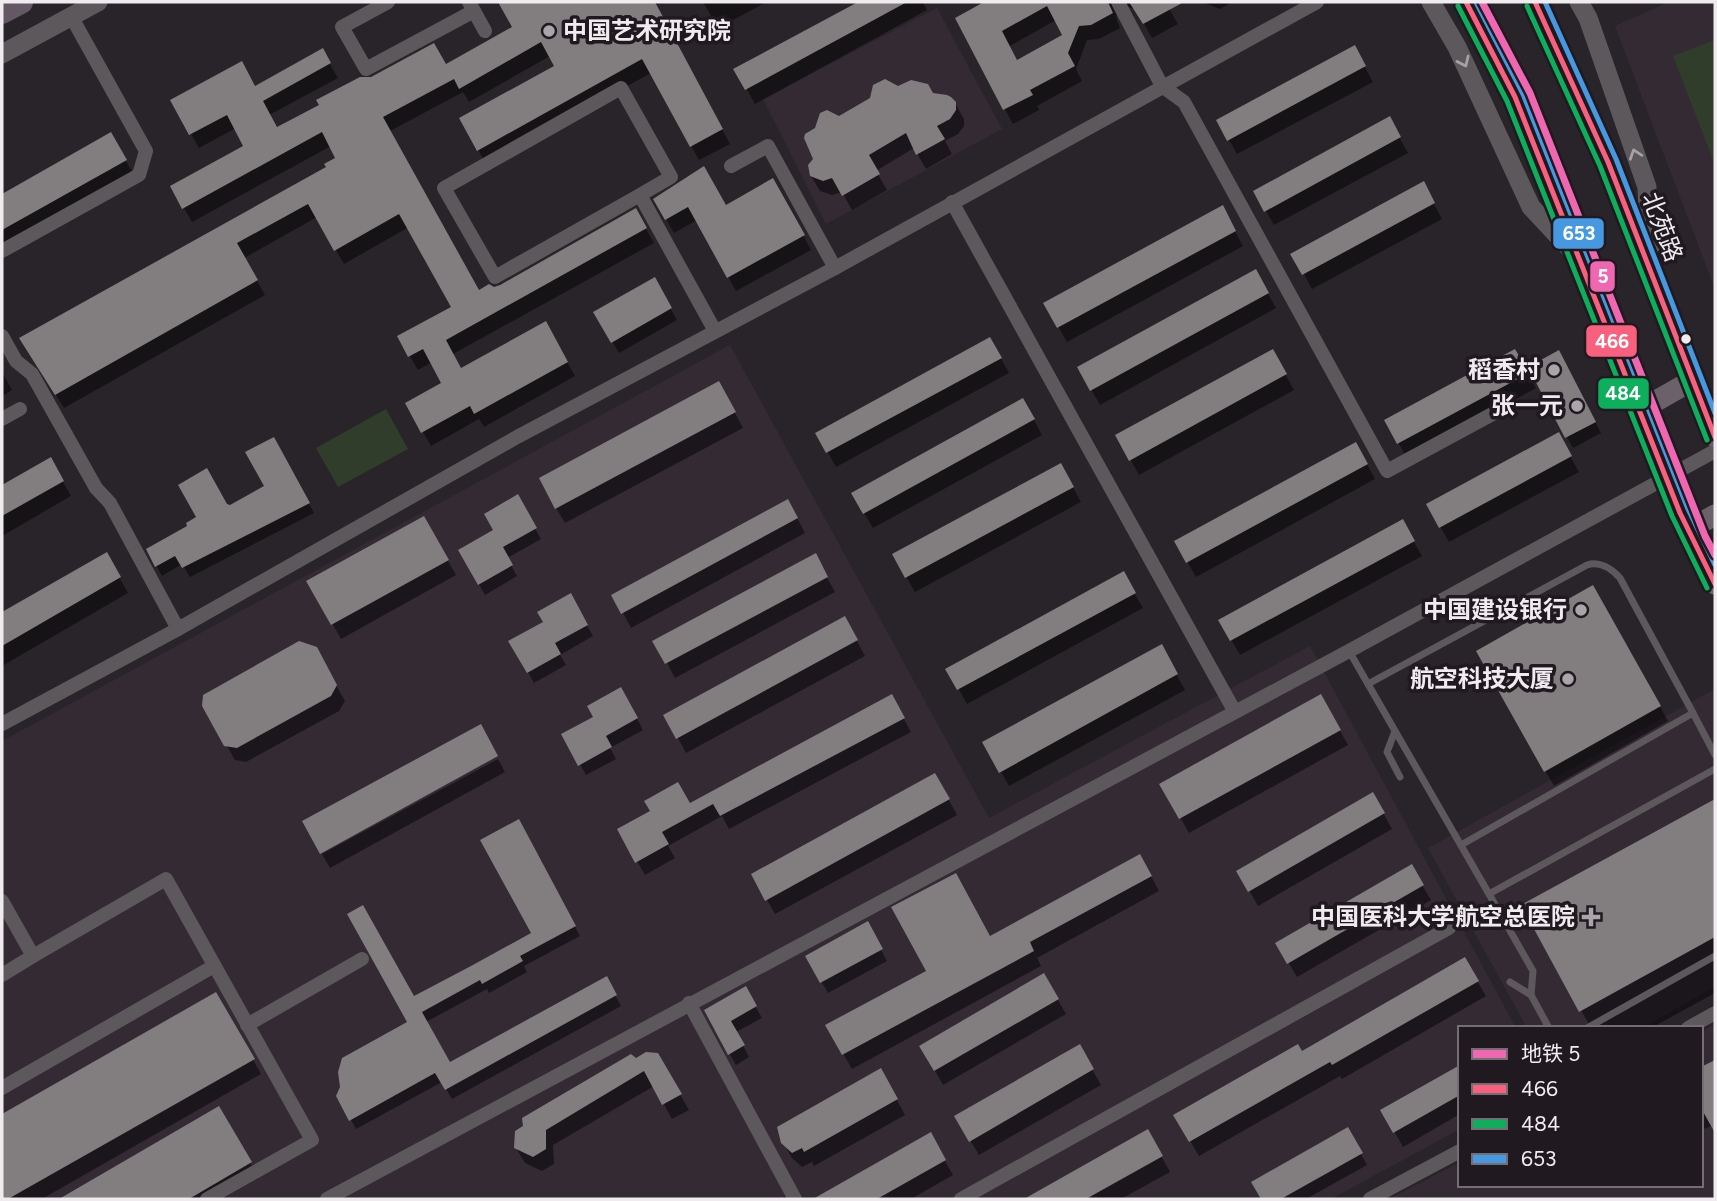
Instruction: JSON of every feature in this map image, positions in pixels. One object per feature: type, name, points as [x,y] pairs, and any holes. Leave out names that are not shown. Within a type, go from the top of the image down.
[{"type":"highway","points":[[2,12],[21,2]]},
{"type":"main road","points":[[1466,2],[1515,97],[1667,479],[1688,530],[1715,584]]},
{"type":"main road","name":"北苑路","points":[[1535,2],[1573,77],[1651,269],[1715,437]]},
{"type":"main road","points":[[1640,410],[1693,380]]},
{"type":"main road","points":[[1688,530],[1715,515]]},
{"type":"street","points":[[2,54],[97,2]]},
{"type":"street","points":[[388,2],[342,27],[366,69],[471,6],[485,31]]},
{"type":"street","points":[[1118,2],[1162,86],[1184,102],[1387,471],[1509,405]]},
{"type":"street","points":[[2,724],[178,629],[517,437],[835,268],[1317,2]]},
{"type":"street","points":[[1431,2],[1457,47],[1531,207],[1580,258]]},
{"type":"street","points":[[1579,2],[1588,18],[1647,187],[1651,269]]},
{"type":"street","points":[[2,251],[139,175],[146,151],[71,16]]},
{"type":"street","points":[[621,88],[671,177],[640,195],[495,277],[444,188],[621,88]]},
{"type":"street","points":[[731,166],[768,146],[835,268]]},
{"type":"street","points":[[640,195],[715,331]]},
{"type":"street","points":[[952,202],[1235,712]]},
{"type":"street","points":[[2,336],[16,360],[32,374],[96,488],[110,503],[178,629]]},
{"type":"street","points":[[2,419],[20,409]]},
{"type":"street","points":[[327,1199],[1715,452]]},
{"type":"street","points":[[2,975],[166,879],[312,1140],[207,1199]]},
{"type":"street","points":[[2,901],[33,956]]},
{"type":"street","points":[[961,1199],[1448,928]]},
{"type":"street","points":[[247,1025],[362,959]]},
{"type":"street","points":[[2,1088],[214,965]]},
{"type":"street","points":[[689,1003],[795,1199]]},
{"type":"street","points":[[1692,1026],[1715,1013]]},
{"type":"street","points":[[1370,1199],[1458,1152]]},
{"type":"lane","points":[[1368,684],[1595,563],[1613,570],[1620,578],[1715,755]]},
{"type":"lane","points":[[1349,651],[1533,971],[1531,995]]},
{"type":"lane","points":[[1461,845],[1693,713]]},
{"type":"lane","points":[[1395,731],[1387,752],[1400,777]]},
{"type":"lane","points":[[1489,894],[1715,769]]},
{"type":"lane","points":[[1591,1026],[1715,956]]},
{"type":"lane","points":[[1510,982],[1531,995],[1548,1026]]},
{"type":"shaded area","points":[[1669,2],[1715,2],[1715,289],[1615,26]]},
{"type":"shaded area","points":[[937,8],[1002,129],[826,224],[763,99]]},
{"type":"shaded area","points":[[730,345],[989,818],[1310,646],[1515,1026],[1458,1026],[1458,1130],[1331,1199],[2,1199],[2,741]]},
{"type":"shaded area","name":"中国医科大学航空总医院","points":[[1715,689],[1715,987],[1646,1026],[1526,1026],[1428,848]]},
{"type":"shaded area","points":[[1715,1024],[1715,1199],[1389,1199],[1458,1163],[1458,1187],[1703,1187],[1703,1031]]},
{"type":"green space","points":[[1715,40],[1715,165],[1673,56]]},
{"type":"green space","points":[[386,409],[408,449],[338,487],[316,448]]},
{"type":"building","points":[[498,2],[655,2],[723,129],[690,147],[642,59],[477,151],[459,118],[554,66],[541,42],[459,89],[454,79],[383,117],[479,290],[489,284],[494,287],[500,285],[636,208],[647,228],[446,340],[461,368],[546,321],[568,362],[474,414],[470,406],[421,433],[405,403],[441,383],[423,349],[408,357],[397,336],[451,307],[399,214],[334,251],[308,204],[237,243],[258,280],[55,395],[19,338],[326,167],[324,164],[335,158],[322,132],[182,209],[170,186],[243,146],[227,115],[189,135],[170,100],[242,61],[255,86],[323,48],[331,63],[263,101],[277,127],[319,105],[316,100],[360,77],[371,77],[434,43],[446,64],[512,27]]},
{"type":"building","points":[[858,2],[907,2],[745,90],[733,69]]},
{"type":"building","points":[[984,2],[1108,2],[1113,13],[1091,25],[1079,26],[1068,53],[1075,66],[1030,90],[1033,95],[1003,110],[955,18]],"holes":[[[1047,6],[1062,35],[1017,60],[1002,31]]]},
{"type":"building","points":[[1129,2],[1184,2],[1143,24]]},
{"type":"building","points":[[1355,45],[1366,66],[1227,141],[1216,120]]},
{"type":"building","points":[[885,79],[898,86],[911,80],[928,84],[933,93],[951,97],[956,102],[956,110],[950,119],[937,126],[945,139],[916,155],[906,133],[869,155],[880,174],[842,196],[832,178],[823,181],[810,176],[808,165],[813,159],[804,138],[805,134],[815,128],[820,113],[827,110],[839,116],[870,98],[873,85]]},
{"type":"building","points":[[1390,116],[1401,137],[1264,212],[1253,191]]},
{"type":"building","points":[[111,132],[127,160],[2,230],[2,194]]},
{"type":"building","points":[[704,166],[726,205],[773,178],[805,235],[727,278],[688,207],[665,220],[653,199]]},
{"type":"building","points":[[1424,181],[1435,203],[1302,275],[1290,254]]},
{"type":"building","points":[[1223,205],[1236,231],[1057,328],[1043,303]]},
{"type":"building","points":[[1256,269],[1269,293],[1090,391],[1077,367]]},
{"type":"building","points":[[655,277],[672,308],[611,343],[593,312]]},
{"type":"building","points":[[990,337],[1002,358],[826,453],[815,433]]},
{"type":"building","points":[[1273,349],[1287,374],[1129,461],[1115,435]]},
{"type":"building","points":[[1515,349],[1529,373],[1397,444],[1384,420]]},
{"type":"building","points":[[1559,350],[1596,422],[1565,438],[1528,367]]},
{"type":"building","points":[[719,381],[736,412],[555,509],[539,478]]},
{"type":"building","points":[[1023,398],[1035,419],[863,514],[851,493]]},
{"type":"building","points":[[1559,432],[1572,456],[1439,528],[1426,504]]},
{"type":"building","points":[[274,437],[310,503],[182,568],[175,556],[155,567],[146,549],[187,526],[186,523],[196,517],[178,485],[207,468],[230,505],[264,486],[245,452]]},
{"type":"building","points":[[1356,442],[1368,464],[1186,563],[1174,541]]},
{"type":"building","points":[[51,457],[64,481],[2,516],[2,485]]},
{"type":"building","points":[[1061,463],[1074,487],[905,578],[892,554]]},
{"type":"building","points":[[518,494],[537,528],[503,547],[513,565],[478,585],[458,550],[493,530],[484,514]]},
{"type":"building","points":[[788,499],[798,518],[621,614],[611,595]]},
{"type":"building","points":[[424,516],[449,560],[331,625],[306,581]]},
{"type":"building","points":[[1403,519],[1415,541],[1230,641],[1218,620]]},
{"type":"building","points":[[107,552],[121,577],[2,646],[2,612]]},
{"type":"building","points":[[816,553],[828,577],[665,664],[652,641]]},
{"type":"building","points":[[1124,571],[1136,593],[957,690],[945,669]]},
{"type":"building","name":"航空科技大厦","points":[[1593,585],[1661,706],[1544,772],[1476,651]]},
{"type":"building","points":[[571,593],[588,625],[555,643],[561,654],[527,673],[508,641],[543,622],[537,612]]},
{"type":"building","points":[[845,616],[858,640],[676,739],[663,715]]},
{"type":"building","points":[[299,641],[317,647],[337,685],[331,696],[237,748],[224,746],[202,706],[203,695]]},
{"type":"building","points":[[1162,644],[1178,674],[999,773],[982,742]]},
{"type":"building","points":[[621,687],[638,718],[606,736],[612,747],[578,766],[561,734],[593,717],[587,706]]},
{"type":"building","points":[[892,694],[905,718],[720,816],[713,804],[662,832],[669,844],[635,863],[617,829],[650,811],[644,801],[678,782],[690,803]]},
{"type":"building","points":[[1321,694],[1341,730],[1179,819],[1159,784]]},
{"type":"building","points":[[481,724],[498,756],[320,854],[302,821]]},
{"type":"building","points":[[935,773],[950,799],[765,901],[751,874]]},
{"type":"building","points":[[1373,792],[1385,813],[1248,892],[1236,871]]},
{"type":"building","points":[[1715,799],[1715,937],[1579,1012],[1521,905]]},
{"type":"building","points":[[519,819],[576,926],[520,956],[523,961],[482,984],[480,980],[422,1012],[450,1062],[607,976],[617,995],[445,1090],[435,1073],[349,1121],[336,1096],[340,1087],[338,1072],[342,1058],[407,1022],[347,914],[363,905],[414,996],[531,933],[480,840]]},
{"type":"building","points":[[1140,854],[1152,876],[1030,942],[1034,951],[842,1055],[825,1025],[926,971],[891,907],[956,873],[990,936]]},
{"type":"building","points":[[1412,864],[1424,885],[1287,964],[1275,943]]},
{"type":"building","points":[[868,921],[883,949],[820,983],[805,956]]},
{"type":"building","points":[[1465,957],[1479,981],[1189,1142],[1173,1115],[1298,1044],[1302,1051]]},
{"type":"building","points":[[1044,973],[1059,999],[934,1071],[919,1046]]},
{"type":"building","points":[[746,986],[757,1006],[731,1021],[745,1045],[728,1055],[704,1010]]},
{"type":"building","points":[[216,992],[255,1059],[8,1199],[2,1199],[2,1114]]},
{"type":"building","points":[[1080,1044],[1094,1069],[969,1142],[954,1116]]},
{"type":"building","points":[[646,1052],[658,1053],[682,1094],[662,1105],[644,1071],[546,1130],[546,1149],[533,1157],[514,1148],[515,1131],[523,1126],[522,1118],[631,1054],[636,1058]]},
{"type":"building","points":[[1715,1060],[1715,1133],[1703,1112],[1703,1066]]},
{"type":"building","points":[[1458,1066],[1458,1096],[1393,1133],[1380,1110]]},
{"type":"building","points":[[881,1068],[898,1099],[804,1152],[802,1148],[792,1153],[781,1143],[777,1127]]},
{"type":"building","points":[[219,1106],[252,1162],[189,1199],[59,1199]]},
{"type":"building","points":[[1348,1127],[1363,1153],[1281,1199],[1261,1199],[1251,1182]]},
{"type":"building","points":[[1148,1129],[1163,1156],[1086,1199],[1024,1199]]},
{"type":"building","points":[[931,1132],[946,1160],[877,1199],[813,1199]]},
{"type":"metro line","name":"5","points":[[1482,2],[1530,93],[1705,536],[1715,555]]},
{"type":"transit line","name":"466","points":[[1466,2],[1515,97],[1680,513],[1715,584]]},
{"type":"transit line","name":"653","points":[[1476,2],[1523,94],[1688,509],[1715,565]]},
{"type":"transit line","name":"466","points":[[1535,2],[1608,162],[1715,437]]},
{"type":"transit line","name":"653","points":[[1545,2],[1616,159],[1715,413]]},
{"type":"transit line","name":"484","points":[[1458,6],[1507,101],[1672,516],[1707,588]]},
{"type":"transit line","name":"484","points":[[1527,6],[1600,166],[1707,440]]},
{"type":"place","name":"中国艺术研究院","points":[[549,31]]},
{"type":"place","name":"稻香村","points":[[1554,370]]},
{"type":"place","name":"张一元","points":[[1577,406]]},
{"type":"place","name":"中国建设银行","points":[[1581,610]]},
{"type":"place","name":"航空科技大厦","points":[[1568,679]]},
{"type":"place","name":"中国医科大学航空总医院","points":[[1591,917]]}]
